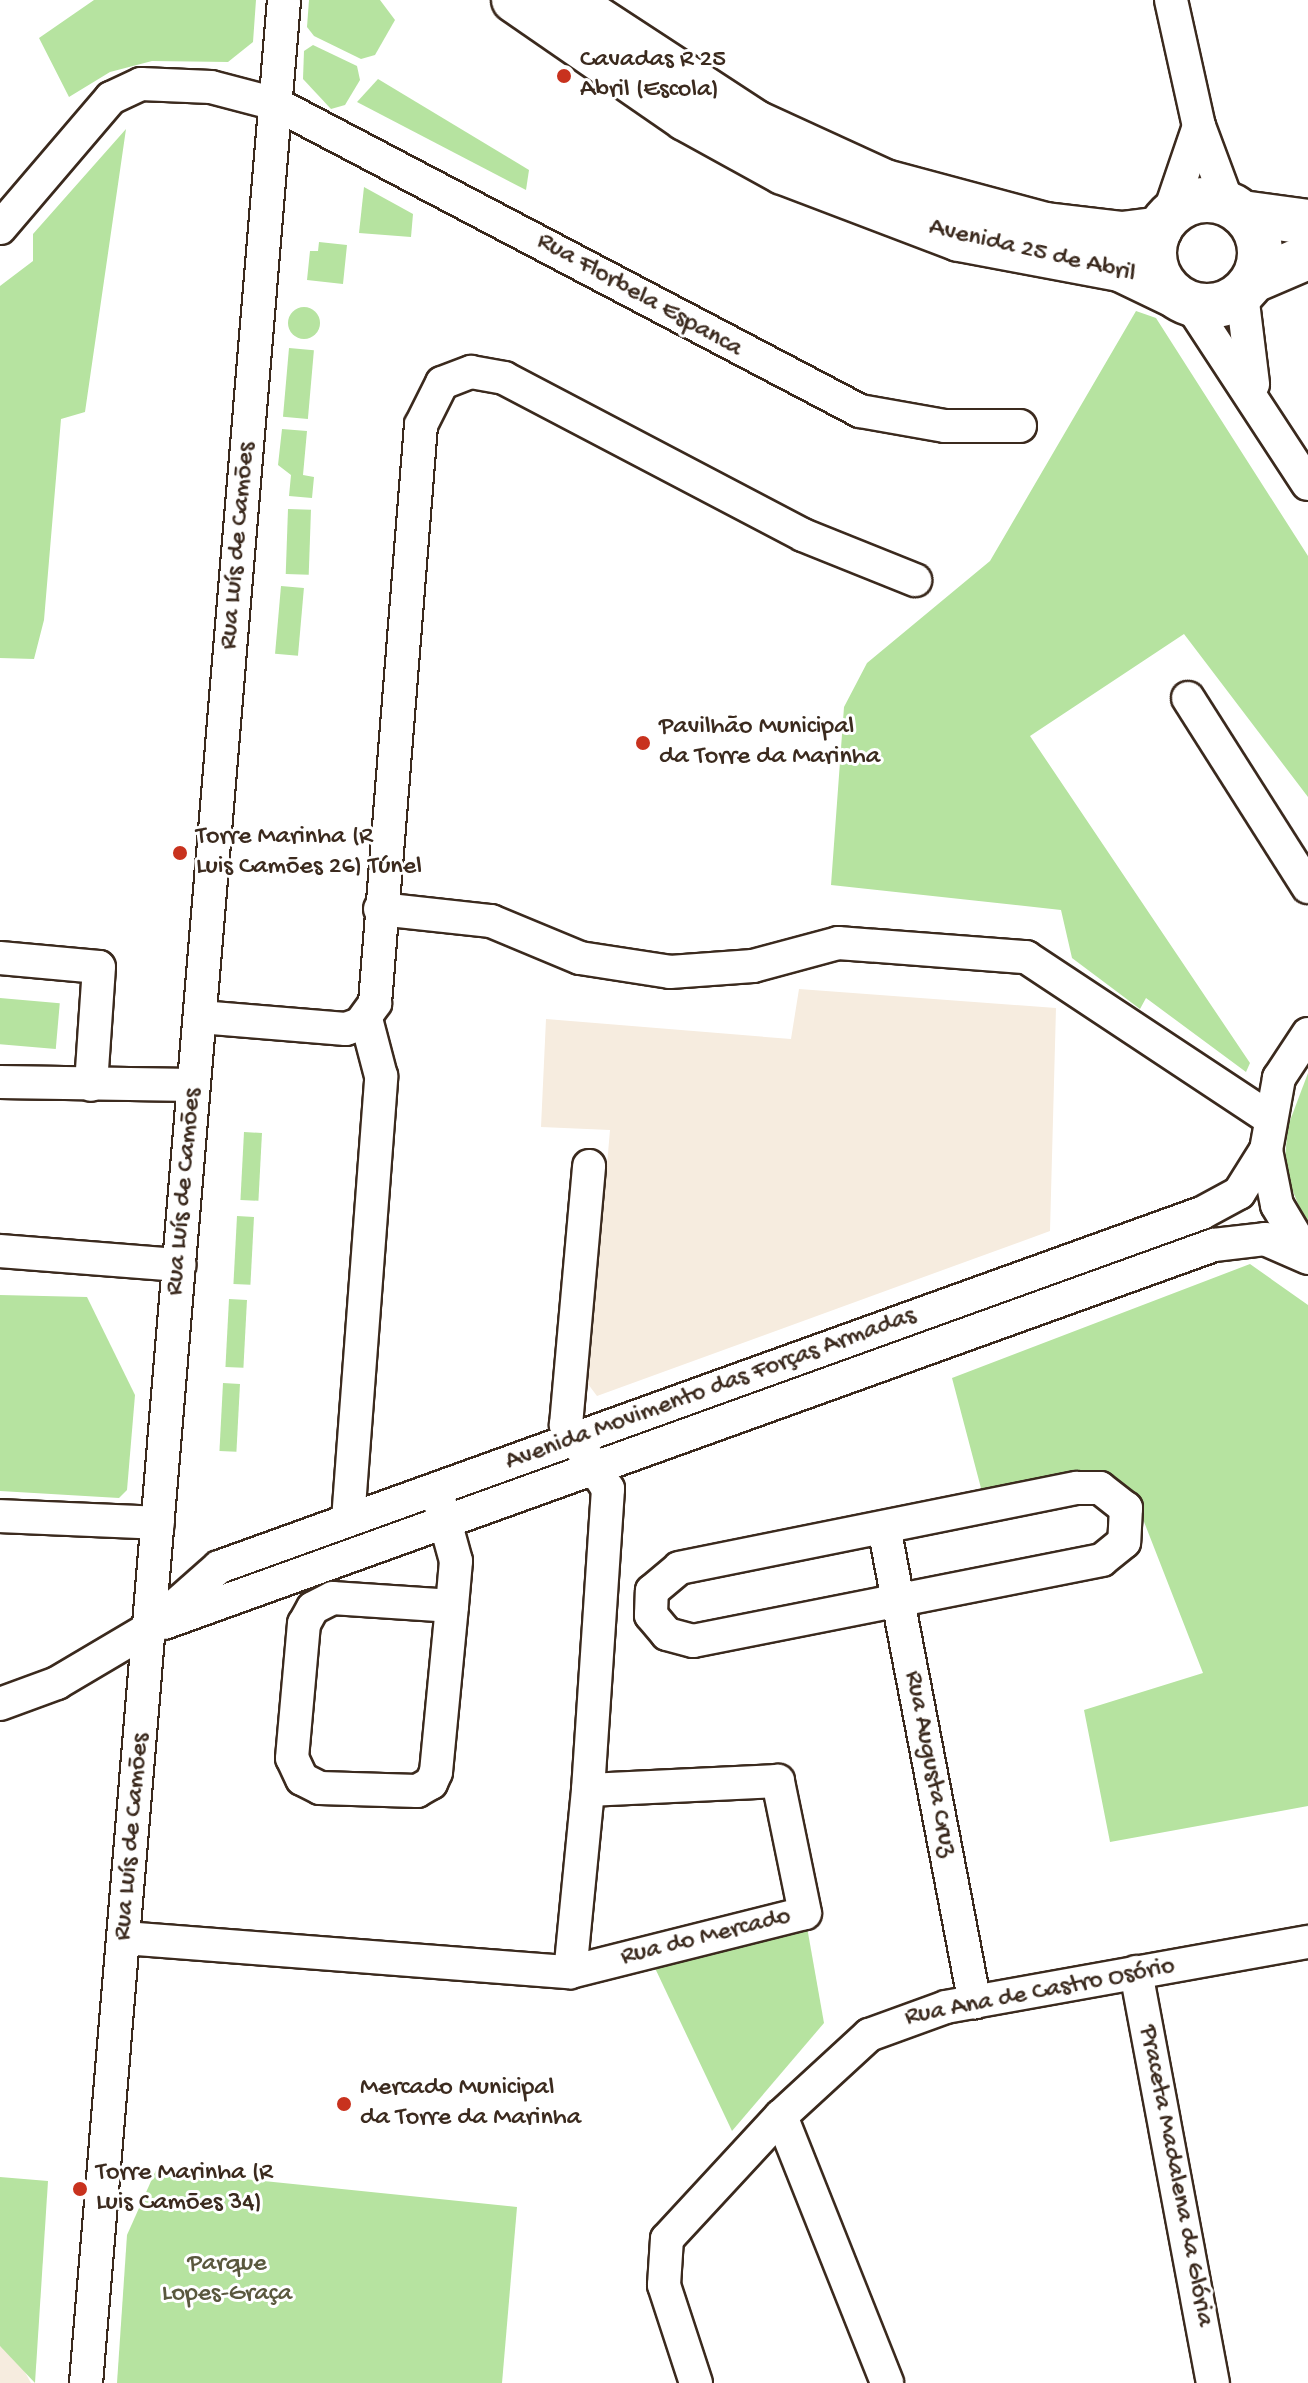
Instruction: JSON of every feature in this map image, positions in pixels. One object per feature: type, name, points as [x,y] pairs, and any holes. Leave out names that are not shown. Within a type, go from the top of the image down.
[{"type":"main road","name":"Avenida 25 de Abril","points":[[514,0],[685,118],[797,178],[959,239],[1139,274],[1182,300]]},
{"type":"main road","name":"Avenida 25 de Abril","points":[[568,0],[756,123],[885,182],[1046,225],[1122,234],[1164,223]]},
{"type":"main road","points":[[1308,222],[1196,201],[1164,223],[1154,258],[1182,300],[1227,303],[1248,287],[1308,257]]},
{"type":"main road","points":[[1235,208],[1260,244],[1248,287]]},
{"type":"street","name":"Rua Luís de Camões","points":[[86,2383],[284,0]]},
{"type":"street","points":[[1171,0],[1199,126],[1235,208]]},
{"type":"street","name":"Rua Florbela Espanca","points":[[0,228],[125,90],[160,83],[211,87],[276,104],[860,411],[945,426],[1020,426]]},
{"type":"street","points":[[1164,223],[1199,126]]},
{"type":"street","points":[[1248,287],[1247,362],[1258,402]]},
{"type":"street","points":[[1182,300],[1258,402],[1308,484]]},
{"type":"street","points":[[348,1520],[381,1076],[366,1019],[377,992],[380,909],[421,425],[442,383],[471,372],[504,378],[803,535],[915,580]]},
{"type":"street","points":[[1188,698],[1308,887]]},
{"type":"street","points":[[380,909],[491,921],[580,958],[670,972],[753,966],[838,943],[1012,954],[1047,967],[1269,1118]]},
{"type":"street","points":[[0,958],[99,967],[91,1085]]},
{"type":"street","points":[[200,1017],[346,1029],[366,1019]]},
{"type":"street","points":[[1308,1034],[1279,1078],[1269,1118],[1266,1150],[1277,1205],[1308,1257]]},
{"type":"street","points":[[0,1082],[194,1085]]},
{"type":"street","name":"Avenida Movimento das Forças Armadas","points":[[0,1704],[57,1683],[150,1628],[219,1567],[1224,1203],[1251,1180],[1266,1150]]},
{"type":"street","points":[[570,1972],[588,1790],[608,1489],[566,1425],[589,1166]]},
{"type":"street","name":"Avenida Movimento das Forças Armadas","points":[[150,1628],[1232,1240],[1265,1239],[1308,1257]]},
{"type":"street","points":[[0,1251],[179,1265]]},
{"type":"street","points":[[1057,1265],[1069,1297]]},
{"type":"street","points":[[1091,1486],[1112,1493],[1129,1518],[1124,1542],[1102,1560],[898,1600],[693,1641],[667,1634],[651,1615],[652,1591],[679,1568],[1091,1486]]},
{"type":"street","points":[[435,1489],[456,1561],[452,1606],[431,1783],[417,1791],[320,1788],[302,1779],[292,1758],[304,1624],[313,1608],[333,1598],[452,1606]]},
{"type":"street","points":[[0,1516],[158,1523]]},
{"type":"street","name":"Rua Augusta Cruz","points":[[884,1527],[975,2002]]},
{"type":"street","name":"Rua do Mercado","points":[[124,1938],[570,1972],[805,1913],[778,1781],[588,1790]]},
{"type":"street","name":"Rua Ana de Castro Osório","points":[[696,2383],[664,2285],[667,2239],[781,2116],[869,2035],[908,2016],[1308,1942]]},
{"type":"street","name":"Praceta Madalena da Glória","points":[[1136,1972],[1208,2382]]},
{"type":"street","points":[[781,2116],[887,2383]]},
{"type":"shaded area","points":[[799,989],[1056,1008],[1050,1231],[597,1396],[588,1384],[610,1130],[541,1127],[546,1019],[791,1039]]},
{"type":"shaded area","points":[[0,2346],[16,2356],[31,2383],[0,2383]]},
{"type":"green space","points":[[94,0],[256,0],[253,42],[228,62],[152,61],[110,72],[69,97],[39,38]]},
{"type":"green space","points":[[309,0],[380,0],[395,20],[375,55],[361,59],[314,36],[307,27]]},
{"type":"green space","points":[[313,45],[357,66],[360,80],[345,105],[331,109],[303,79],[304,51]]},
{"type":"green space","points":[[378,79],[529,170],[526,190],[357,102]]},
{"type":"green space","points":[[126,129],[85,412],[61,419],[44,620],[34,659],[0,658],[0,286],[33,261],[33,234]]},
{"type":"green space","points":[[364,187],[413,214],[411,237],[359,233]]},
{"type":"green space","points":[[319,242],[347,245],[343,284],[307,280],[310,251],[318,251]]},
{"type":"green space","points":[[304,307],[315,312],[320,323],[315,334],[304,339],[293,334],[288,323],[293,312]]},
{"type":"green space","points":[[1136,311],[1156,318],[1308,556],[1308,797],[1184,634],[1030,736],[1250,1063],[1246,1072],[1146,998],[1140,1009],[1072,958],[1061,910],[831,885],[844,707],[867,663],[990,561]]},
{"type":"green space","points":[[289,348],[314,350],[308,419],[283,417]]},
{"type":"green space","points":[[282,429],[307,431],[303,475],[314,477],[312,498],[289,496],[291,475],[278,465]]},
{"type":"green space","points":[[288,509],[311,510],[309,575],[286,574]]},
{"type":"green space","points":[[281,586],[304,588],[298,656],[275,654]]},
{"type":"green space","points":[[0,998],[60,1003],[56,1049],[0,1044]]},
{"type":"green space","points":[[1308,1073],[1308,1229],[1284,1169],[1288,1126]]},
{"type":"green space","points":[[244,1132],[262,1133],[258,1201],[240,1200]]},
{"type":"green space","points":[[237,1216],[254,1217],[250,1285],[233,1284]]},
{"type":"green space","points":[[1250,1264],[1308,1305],[1308,1806],[1110,1842],[1084,1710],[1203,1673],[1132,1491],[1108,1474],[982,1492],[952,1378]]},
{"type":"green space","points":[[0,1295],[87,1297],[135,1395],[127,1490],[119,1498],[0,1491]]},
{"type":"green space","points":[[229,1299],[247,1300],[243,1368],[225,1367]]},
{"type":"green space","points":[[223,1383],[240,1384],[236,1452],[219,1451]]},
{"type":"green space","points":[[807,1927],[824,2023],[732,2131],[654,1966]]},
{"type":"green space","name":"Parque Lopes-Graça","points":[[156,2170],[517,2207],[502,2383],[117,2383],[127,2235]]},
{"type":"green space","points":[[0,2177],[48,2181],[35,2383],[0,2346]]},
{"type":"place","name":"Cavadas R 25 Abril (Escola)","points":[[564,76]]},
{"type":"place","name":"Pavilhão Municipal da Torre da Marinha","points":[[643,743]]},
{"type":"place","name":"Torre Marinha (R Luis Camões 26) Túnel","points":[[180,853]]},
{"type":"place","name":"Mercado Municipal da Torre da Marinha","points":[[344,2104]]},
{"type":"place","name":"Torre Marinha (R Luis Camões 34)","points":[[80,2189]]}]
